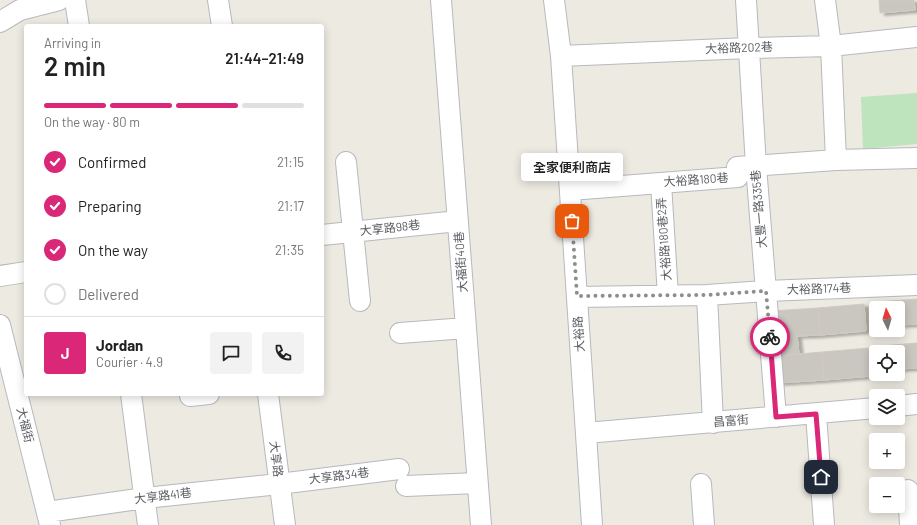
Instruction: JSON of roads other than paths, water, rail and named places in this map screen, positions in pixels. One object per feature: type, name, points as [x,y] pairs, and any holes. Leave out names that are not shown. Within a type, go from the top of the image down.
[{"type":"street","points":[[0,22],[20,10],[59,0]]},
{"type":"street","points":[[75,0],[79,24]]},
{"type":"street","points":[[218,0],[222,24]]},
{"type":"street","name":"大福街40巷","points":[[441,0],[481,525]]},
{"type":"street","name":"大裕路","points":[[554,0],[561,56],[592,525]]},
{"type":"street","name":"大豐一路335巷","points":[[746,0],[756,166],[776,417]]},
{"type":"street","points":[[825,0],[831,46],[836,160]]},
{"type":"street","name":"大裕路202巷","points":[[561,56],[831,46],[917,37]]},
{"type":"street","name":"大裕路180巷","points":[[570,190],[738,177],[737,167],[836,160],[917,158]]},
{"type":"street","points":[[346,162],[360,301]]},
{"type":"street","name":"大裕路180巷2弄","points":[[661,183],[668,296]]},
{"type":"street","name":"大享路98巷","points":[[324,235],[458,221]]},
{"type":"street","points":[[0,276],[24,272]]},
{"type":"street","name":"大裕路174巷","points":[[577,296],[707,295],[917,285]]},
{"type":"street","points":[[707,295],[713,423]]},
{"type":"street","name":"大福街","points":[[0,325],[2,345],[49,519]]},
{"type":"street","points":[[400,333],[466,328]]},
{"type":"street","points":[[131,396],[148,525]]},
{"type":"street","name":"大享路","points":[[268,396],[285,525]]},
{"type":"street","points":[[905,405],[917,404]]},
{"type":"street","name":"昌富街","points":[[586,434],[869,409]]},
{"type":"street","points":[[816,414],[824,525]]},
{"type":"street","name":"大享路34巷","points":[[279,484],[402,478],[478,483]]},
{"type":"street","name":"大享路41巷","points":[[49,519],[145,498],[279,484]]},
{"type":"street","points":[[701,484],[704,525]]},
{"type":"street","points":[[908,490],[910,525]]},
{"type":"place","name":"全家便利商店","points":[[572,221]]}]
